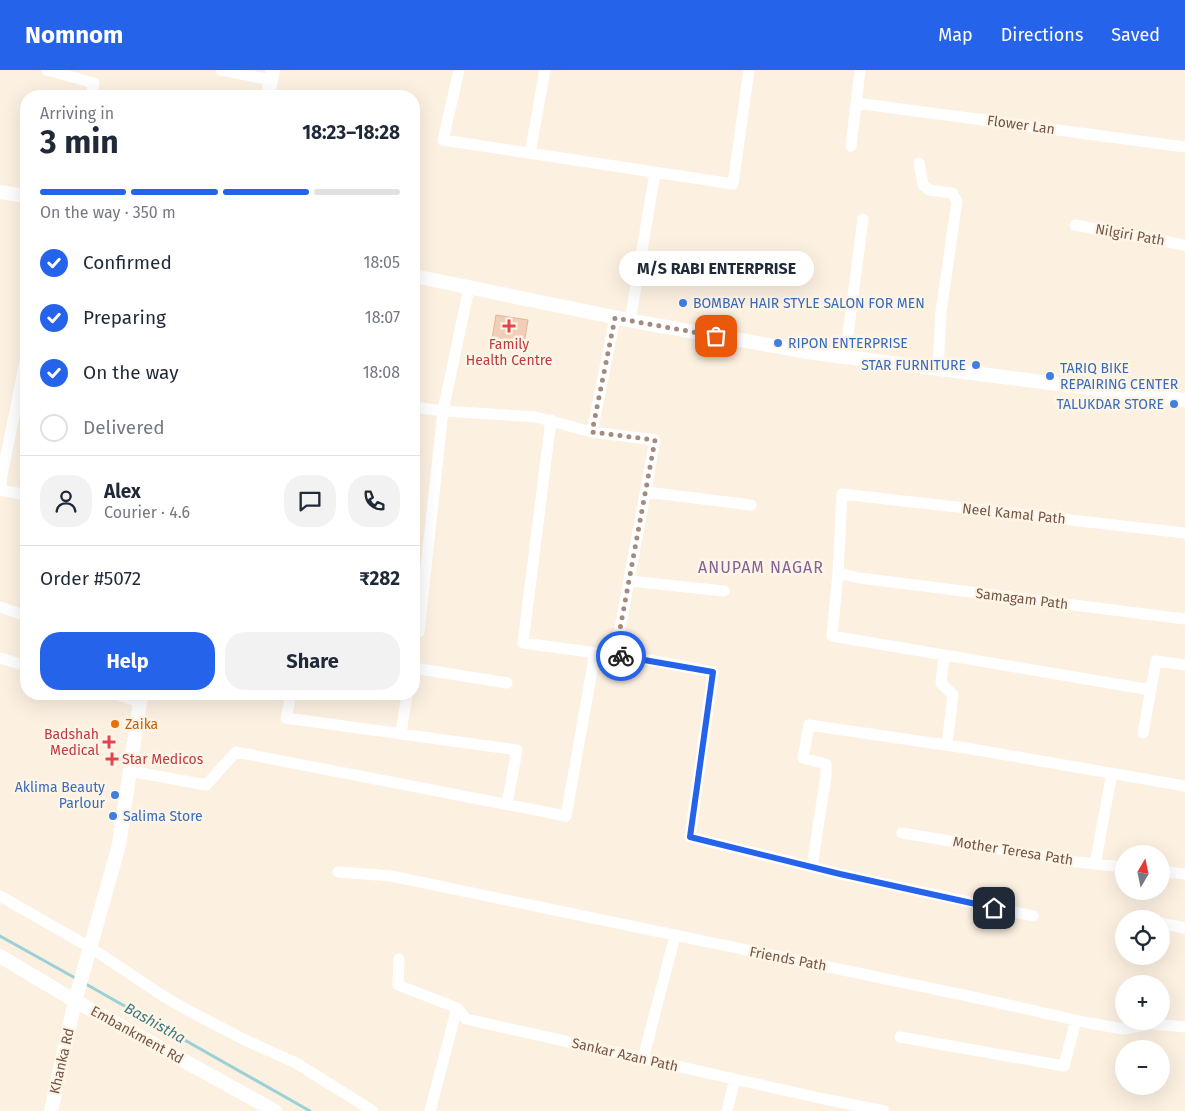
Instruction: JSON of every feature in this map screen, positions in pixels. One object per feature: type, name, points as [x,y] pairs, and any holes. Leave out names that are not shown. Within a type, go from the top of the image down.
[{"type":"street","points":[[47,70],[94,83],[92,90]]},
{"type":"street","points":[[221,70],[272,75],[269,90]]},
{"type":"street","points":[[459,70],[443,140],[732,184],[749,70]]},
{"type":"street","points":[[530,154],[545,70]]},
{"type":"street","points":[[851,146],[860,70]]},
{"type":"street","name":"Flower Lan","points":[[856,103],[1185,147]]},
{"type":"street","points":[[919,163],[923,185],[929,190],[952,193],[956,200],[941,312],[938,369]]},
{"type":"street","points":[[630,321],[655,173]]},
{"type":"street","points":[[0,192],[20,195]]},
{"type":"street","points":[[845,357],[863,219]]},
{"type":"street","name":"Nilgiri Path","points":[[1075,225],[1185,245]]},
{"type":"street","points":[[420,277],[630,321],[804,352],[1185,400]]},
{"type":"street","points":[[420,623],[443,411],[469,288]]},
{"type":"street","points":[[592,432],[615,318]]},
{"type":"street","points":[[20,386],[2,475],[1,491],[20,494]]},
{"type":"street","points":[[420,408],[536,417],[592,432],[655,440],[615,656]]},
{"type":"street","points":[[551,420],[523,643],[713,672],[690,837],[812,867],[1033,916]]},
{"type":"street","points":[[646,492],[751,505]]},
{"type":"street","name":"Neel Kamal Path","points":[[838,573],[842,494],[1185,533]]},
{"type":"street","points":[[838,573],[832,636],[1151,690]]},
{"type":"street","name":"Samagam Path","points":[[838,573],[860,578],[1185,619]]},
{"type":"street","points":[[629,582],[724,591]]},
{"type":"street","points":[[0,607],[20,614]]},
{"type":"street","points":[[130,771],[206,785],[236,752],[566,816],[595,653]]},
{"type":"street","points":[[944,655],[941,683],[953,695],[947,745]]},
{"type":"street","points":[[0,658],[20,664]]},
{"type":"street","points":[[1143,733],[1156,662],[1185,665]]},
{"type":"street","points":[[420,669],[507,683]]},
{"type":"street","name":"Khanka Rd","points":[[51,1111],[76,998],[119,845],[141,700]]},
{"type":"street","points":[[290,700],[286,718],[517,750],[507,804]]},
{"type":"street","points":[[400,733],[406,700]]},
{"type":"street","points":[[812,867],[826,764],[803,758],[809,725],[947,745],[1185,786]]},
{"type":"street","points":[[1095,864],[1112,773]]},
{"type":"street","name":"Mother Teresa Path","points":[[902,833],[1115,866]]},
{"type":"street","name":"Friends Path","points":[[338,872],[391,876],[968,996],[1122,1030],[1152,1024],[1185,1027]]},
{"type":"street","points":[[1170,872],[1185,874]]},
{"type":"street","points":[[0,896],[189,1011],[296,1063],[374,1111]]},
{"type":"street","points":[[1170,925],[1185,928]]},
{"type":"street","points":[[643,1059],[675,936]]},
{"type":"street","name":"Embankment Rd","points":[[0,956],[276,1111]]},
{"type":"street","name":"Sankar Azan Path","points":[[399,960],[398,985],[457,1008],[466,1020],[884,1111]]},
{"type":"street","points":[[430,1111],[457,1008]]},
{"type":"street","points":[[900,1037],[1064,1066],[1076,1020]]},
{"type":"street","points":[[726,1111],[735,1079]]},
{"type":"building","points":[[496,315],[528,320],[524,344],[492,339]]},
{"type":"waterway","name":"Bashistha","points":[[0,936],[77,979]]},
{"type":"waterway","name":"Bashistha","points":[[84,983],[310,1111]]},
{"type":"way so far","points":[[621,656],[615,656],[655,440],[592,432],[615,318],[716,336]]},
{"type":"place","name":"BOMBAY HAIR STYLE SALON FOR MEN","points":[[683,303]]},
{"type":"place","name":"Family Health Centre","points":[[509,326]]},
{"type":"place","name":"M/S RABI ENTERPRISE","points":[[716,336]]},
{"type":"place","name":"RIPON ENTERPRISE","points":[[778,343]]},
{"type":"place","name":"STAR FURNITURE","points":[[976,365]]},
{"type":"place","name":"TARIQ BIKE REPAIRING CENTER","points":[[1050,376]]},
{"type":"place","name":"TALUKDAR STORE","points":[[1174,404]]},
{"type":"place","name":"Zaika","points":[[115,724]]},
{"type":"place","name":"Badshah Medical","points":[[109,742]]},
{"type":"place","name":"Star Medicos","points":[[112,759]]},
{"type":"place","name":"Aklima Beauty Parlour","points":[[115,795]]},
{"type":"place","name":"Salima Store","points":[[113,816]]},
{"type":"district","name":"ANUPAM NAGAR","points":[[761,567]]},
{"type":"route","points":[[621,656],[713,672],[690,837],[840,874],[994,908]]}]
